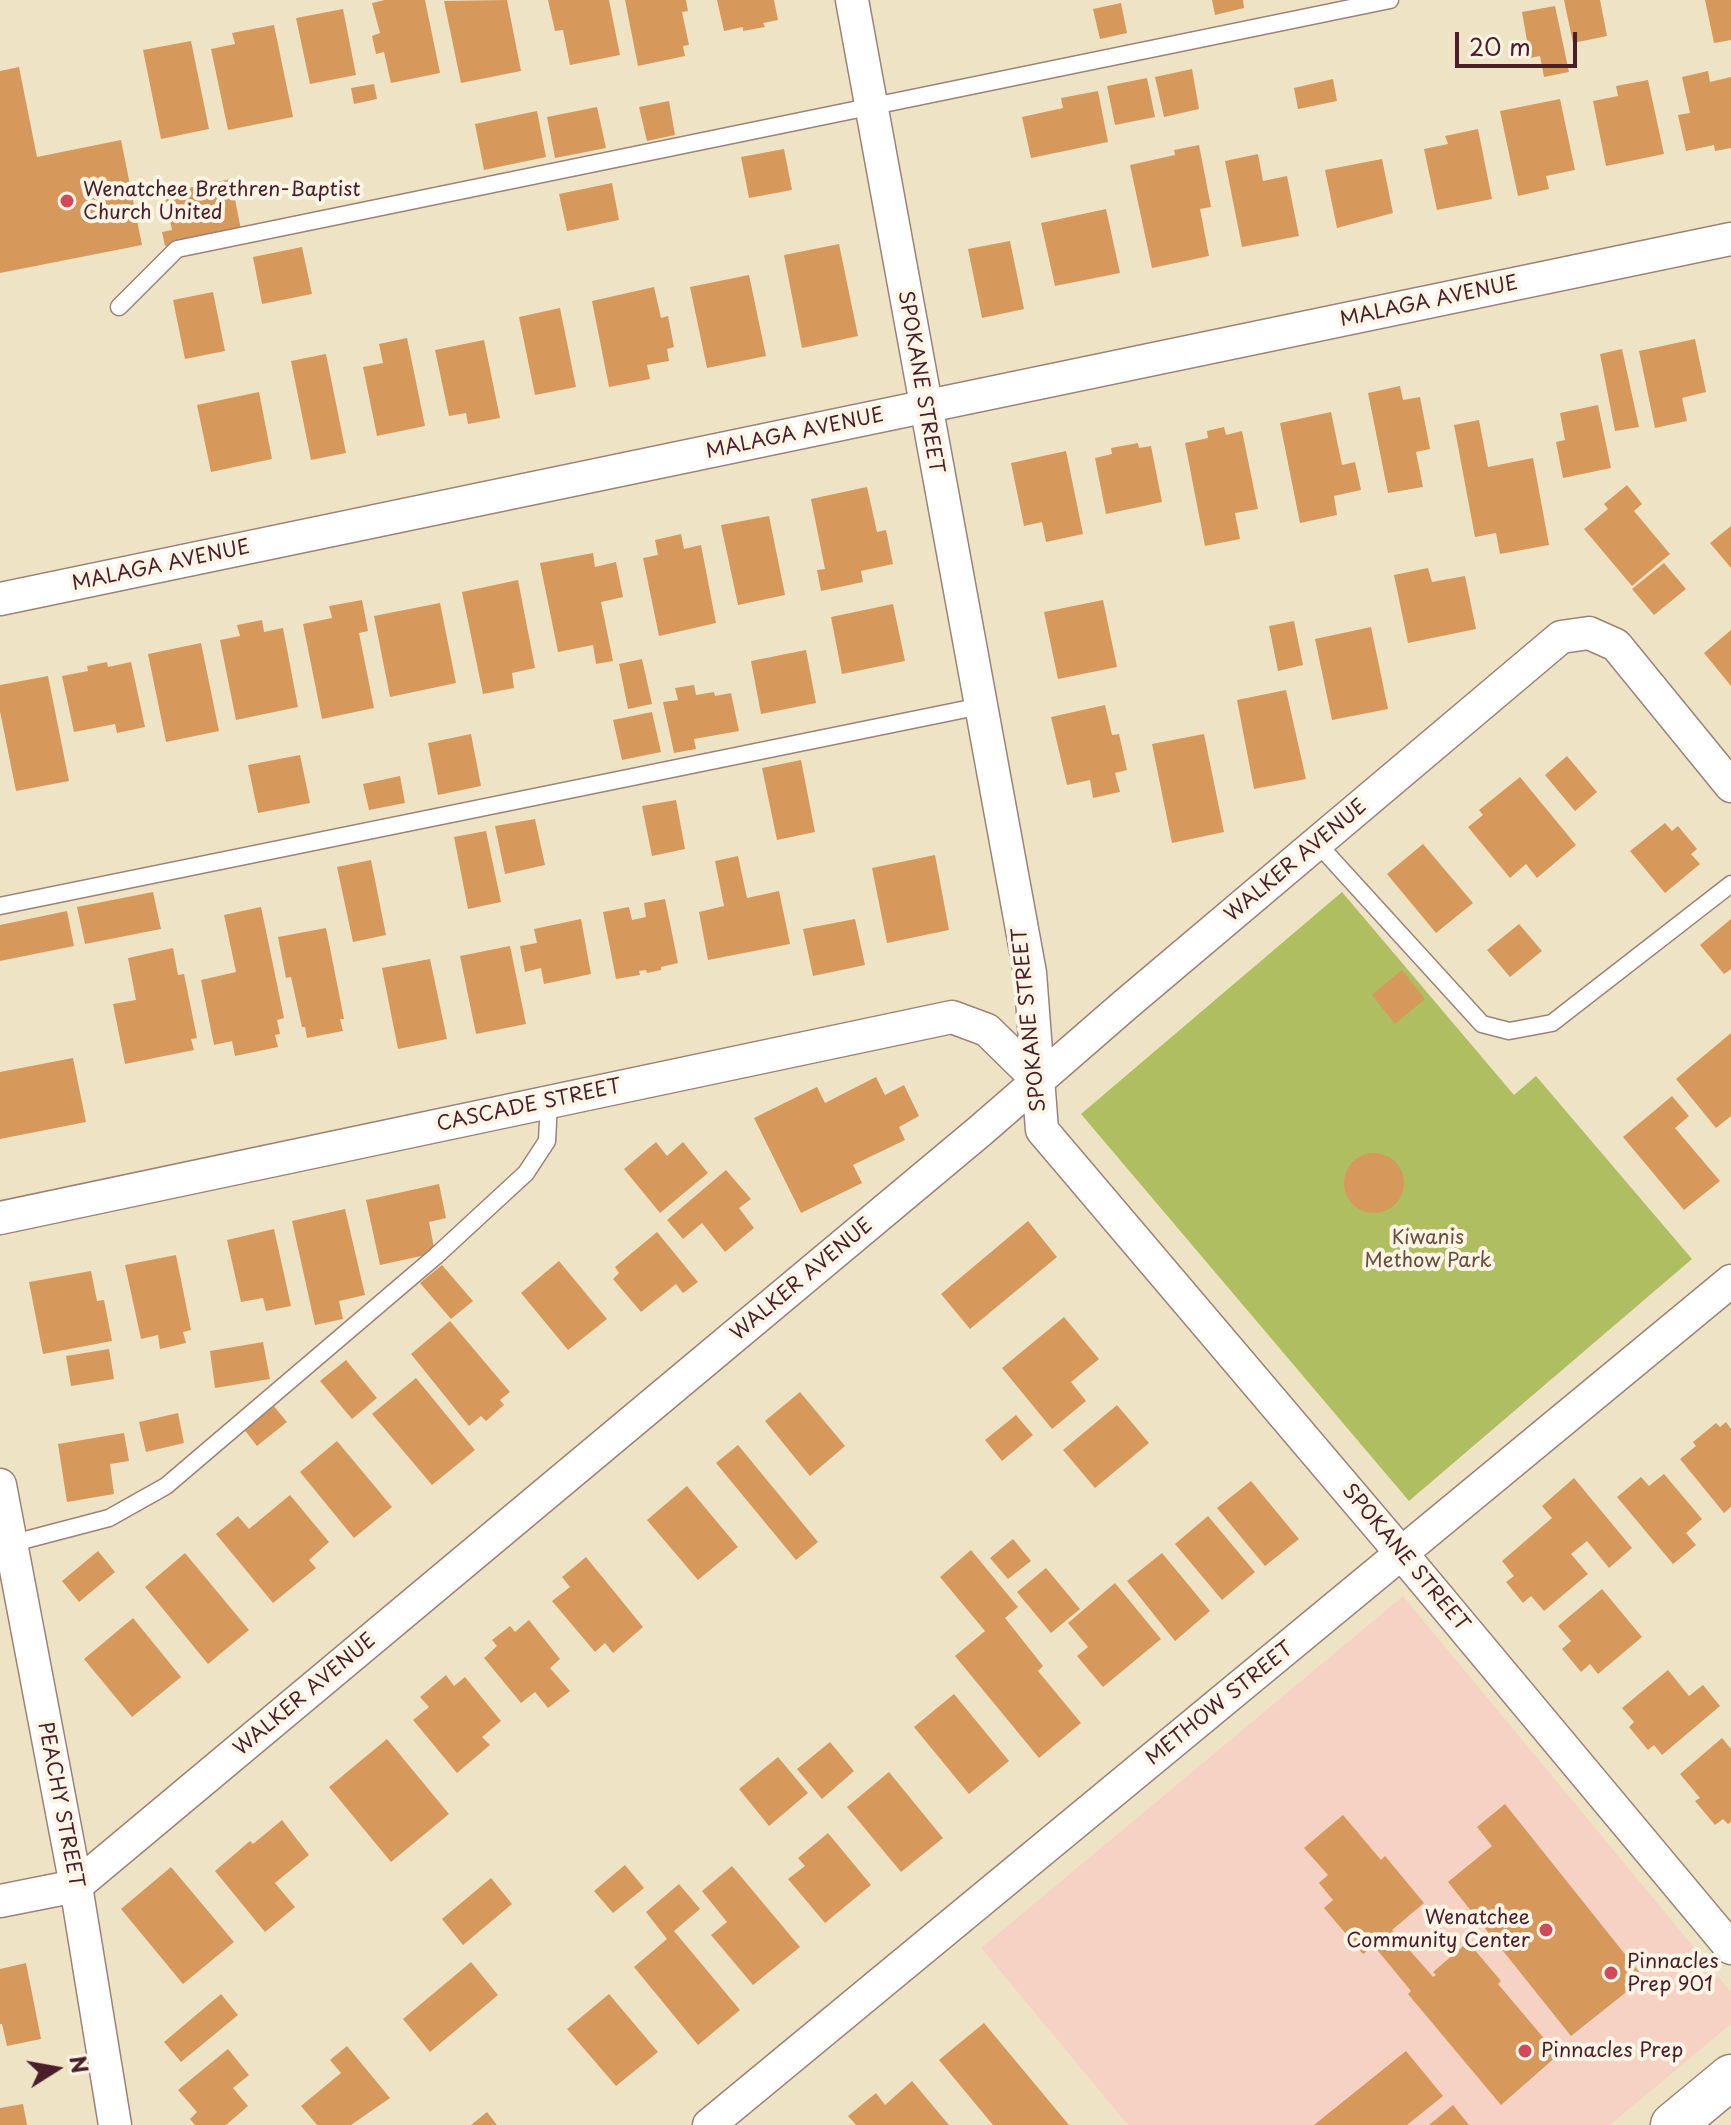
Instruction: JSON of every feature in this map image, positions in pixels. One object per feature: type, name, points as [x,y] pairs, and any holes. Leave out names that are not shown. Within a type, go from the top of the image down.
[{"type":"main road","points":[[1673,2125],[1731,2077]]},
{"type":"street","name":"SPOKANE STREET","points":[[852,0],[924,407],[1030,973],[1042,1130],[1731,1948]]},
{"type":"street","name":"MALAGA AVENUE","points":[[0,599],[1731,239]]},
{"type":"street","name":"WALKER AVENUE","points":[[0,1901],[76,1886],[980,1131],[1037,1079],[1561,637],[1589,633],[1616,645],[1731,786]]},
{"type":"street","name":"CASCADE STREET","points":[[0,1218],[952,1017],[987,1030],[1037,1079]]},
{"type":"street","name":"METHOW STREET","points":[[709,2125],[1731,1281]]},
{"type":"street","name":"PEACHY STREET","points":[[0,1485],[6,1545],[76,1886],[115,2125]]},
{"type":"lane","points":[[119,307],[177,249],[1390,0]]},
{"type":"lane","points":[[0,906],[981,706]]},
{"type":"lane","points":[[1317,843],[1482,1024],[1509,1031],[1552,1023],[1731,884]]},
{"type":"lane","points":[[6,1545],[109,1518],[166,1486],[436,1256],[526,1173],[547,1141],[549,1102]]},
{"type":"shaded area","points":[[1403,1596],[1731,1992],[1731,2024],[1610,2125],[1128,2125],[981,1948]]},
{"type":"green space","name":"Kiwanis Methow Park","points":[[1342,892],[1514,1095],[1536,1076],[1692,1259],[1409,1501],[1081,1114]]},
{"type":"building","points":[[425,0],[440,73],[391,83],[384,52],[376,54],[372,36],[380,33],[372,3]]},
{"type":"building","points":[[507,0],[521,71],[461,83],[444,1]]},
{"type":"building","points":[[548,0],[609,0],[620,55],[570,65],[563,30],[555,31]]},
{"type":"building","points":[[625,0],[686,0],[688,11],[682,12],[689,45],[683,46],[685,56],[638,66]]},
{"type":"building","points":[[717,0],[774,0],[778,20],[763,23],[765,27],[724,31]]},
{"type":"building","points":[[1212,0],[1243,0],[1244,8],[1215,15]]},
{"type":"building","points":[[1564,0],[1600,0],[1607,36],[1573,43]]},
{"type":"building","points":[[1705,0],[1731,0],[1731,40],[1714,43]]},
{"type":"building","points":[[1121,3],[1127,33],[1100,39],[1093,9]]},
{"type":"building","points":[[1555,6],[1569,72],[1544,77],[1540,56],[1530,58],[1522,12]]},
{"type":"building","points":[[343,9],[356,75],[310,84],[296,18]]},
{"type":"building","points":[[274,25],[293,117],[228,130],[211,49],[235,44],[232,33]]},
{"type":"building","points":[[191,41],[209,129],[161,139],[143,50]]},
{"type":"building","name":"Wenatchee Brethren-Baptist Church United","points":[[19,67],[37,157],[121,140],[142,245],[0,273],[0,71]]},
{"type":"building","points":[[1192,69],[1199,109],[1164,117],[1155,77]]},
{"type":"building","points":[[1708,71],[1710,82],[1731,77],[1731,148],[1715,151],[1714,145],[1686,151],[1678,115],[1690,113],[1682,77]]},
{"type":"building","points":[[1147,78],[1155,117],[1115,125],[1107,86]]},
{"type":"building","points":[[1333,79],[1337,101],[1298,109],[1294,88]]},
{"type":"building","points":[[1648,80],[1664,154],[1606,166],[1593,101],[1618,96],[1616,86]]},
{"type":"building","points":[[374,84],[377,99],[354,104],[351,88]]},
{"type":"building","points":[[1098,91],[1108,142],[1031,158],[1022,117],[1063,108],[1061,98]]},
{"type":"building","points":[[1560,99],[1575,170],[1546,176],[1549,189],[1518,196],[1500,111]]},
{"type":"building","points":[[669,101],[675,135],[647,141],[639,107]]},
{"type":"building","points":[[597,107],[606,148],[555,158],[547,117]]},
{"type":"building","points":[[537,111],[546,157],[484,170],[475,124]]},
{"type":"building","points":[[1478,129],[1492,199],[1437,210],[1424,149],[1448,144],[1445,136]]},
{"type":"building","points":[[1199,145],[1211,207],[1200,209],[1209,256],[1152,268],[1130,165],[1175,155],[1174,150]]},
{"type":"building","points":[[784,149],[792,190],[749,198],[741,157]]},
{"type":"building","points":[[1258,154],[1263,181],[1287,176],[1299,236],[1242,247],[1225,161]]},
{"type":"building","points":[[1382,159],[1393,213],[1337,228],[1325,170]]},
{"type":"building","points":[[231,179],[241,230],[165,246],[162,232],[172,230],[164,193]]},
{"type":"building","points":[[612,183],[619,220],[567,231],[559,194]]},
{"type":"building","points":[[1106,209],[1120,273],[1055,286],[1041,223]]},
{"type":"building","points":[[1010,241],[1024,309],[982,318],[968,249]]},
{"type":"building","points":[[839,244],[858,336],[802,348],[784,255]]},
{"type":"building","points":[[302,247],[312,294],[262,304],[253,257]]},
{"type":"building","points":[[749,275],[766,356],[707,368],[690,287]]},
{"type":"building","points":[[654,287],[661,318],[668,316],[674,347],[667,349],[669,361],[647,365],[650,379],[609,387],[592,301]]},
{"type":"building","points":[[213,292],[225,351],[185,359],[173,300]]},
{"type":"building","points":[[560,308],[576,387],[535,395],[519,317]]},
{"type":"building","points":[[407,338],[425,426],[377,436],[363,367],[383,363],[379,344]]},
{"type":"building","points":[[1695,339],[1706,392],[1682,398],[1687,421],[1655,428],[1639,351]]},
{"type":"building","points":[[484,340],[500,418],[468,424],[466,413],[449,416],[435,350]]},
{"type":"building","points":[[1622,349],[1639,427],[1615,431],[1600,354]]},
{"type":"building","points":[[326,354],[346,453],[311,460],[291,361]]},
{"type":"building","points":[[1400,386],[1403,400],[1420,397],[1430,449],[1416,452],[1423,487],[1388,493],[1368,393]]},
{"type":"building","points":[[259,392],[272,459],[211,472],[197,405]]},
{"type":"building","points":[[1598,405],[1611,468],[1563,478],[1556,442],[1565,440],[1560,413]]},
{"type":"building","points":[[1331,412],[1342,465],[1355,462],[1361,490],[1334,496],[1337,515],[1300,523],[1280,423]]},
{"type":"building","points":[[1479,420],[1488,467],[1533,458],[1549,545],[1500,554],[1496,533],[1475,537],[1454,425]]},
{"type":"building","points":[[1224,427],[1226,435],[1242,431],[1258,509],[1235,513],[1240,539],[1205,546],[1185,443],[1208,438],[1207,431]]},
{"type":"building","points":[[1138,443],[1139,448],[1151,446],[1162,502],[1106,514],[1095,458],[1112,454],[1111,448]]},
{"type":"building","points":[[1066,451],[1083,534],[1046,542],[1042,522],[1024,526],[1011,463]]},
{"type":"building","points":[[1627,485],[1642,504],[1634,511],[1670,554],[1632,586],[1584,529],[1608,509],[1604,504]]},
{"type":"building","points":[[867,487],[877,532],[886,530],[893,564],[861,571],[863,582],[821,591],[817,570],[825,569],[811,499]]},
{"type":"building","points":[[769,516],[785,595],[738,605],[721,525]]},
{"type":"building","points":[[1731,526],[1731,568],[1710,543]]},
{"type":"building","points":[[681,534],[684,549],[701,545],[716,623],[659,636],[643,558],[658,555],[655,540]]},
{"type":"building","points":[[593,553],[595,567],[616,562],[623,597],[601,602],[613,661],[596,664],[593,645],[558,652],[540,563]]},
{"type":"building","points":[[1664,563],[1686,589],[1654,615],[1632,589]]},
{"type":"building","points":[[1428,568],[1432,582],[1465,576],[1476,629],[1408,643],[1394,575]]},
{"type":"building","points":[[518,580],[535,668],[512,673],[514,688],[483,694],[462,592]]},
{"type":"building","points":[[362,600],[368,631],[359,633],[374,708],[322,719],[303,624],[332,618],[329,606]]},
{"type":"building","points":[[1103,600],[1117,667],[1058,679],[1044,612]]},
{"type":"building","points":[[440,603],[456,683],[390,697],[374,616]]},
{"type":"building","points":[[893,604],[905,661],[842,674],[831,617]]},
{"type":"building","points":[[262,620],[264,632],[283,628],[298,707],[236,720],[220,640],[240,636],[237,625]]},
{"type":"building","points":[[1294,621],[1303,665],[1278,671],[1269,626]]},
{"type":"building","points":[[1371,627],[1388,709],[1332,720],[1315,639]]},
{"type":"building","points":[[1731,630],[1731,686],[1704,653]]},
{"type":"building","points":[[201,643],[219,731],[166,742],[148,654]]},
{"type":"building","points":[[806,650],[816,703],[761,714],[751,661]]},
{"type":"building","points":[[642,659],[652,704],[628,709],[619,664]]},
{"type":"building","points":[[107,662],[108,667],[131,662],[145,727],[117,733],[115,724],[74,732],[62,676],[88,671],[87,666]]},
{"type":"building","points":[[48,676],[69,781],[16,791],[0,711],[0,685]]},
{"type":"building","points":[[694,685],[696,695],[731,693],[739,731],[694,739],[696,749],[674,753],[663,702],[678,700],[675,688]]},
{"type":"building","points":[[1286,690],[1306,779],[1254,789],[1237,700]]},
{"type":"building","points":[[1105,705],[1112,735],[1119,734],[1127,770],[1115,773],[1120,792],[1093,798],[1090,780],[1067,785],[1051,717]]},
{"type":"building","points":[[652,712],[661,752],[622,760],[613,720]]},
{"type":"building","points":[[471,734],[481,786],[438,795],[428,743]]},
{"type":"building","points":[[1204,734],[1224,832],[1172,843],[1152,744]]},
{"type":"building","points":[[300,755],[310,803],[258,813],[248,765]]},
{"type":"building","points":[[1567,756],[1597,792],[1575,811],[1545,775]]},
{"type":"building","points":[[801,760],[815,832],[777,840],[762,768]]},
{"type":"building","points":[[400,776],[405,803],[369,810],[363,784]]},
{"type":"building","points":[[1520,777],[1576,845],[1537,878],[1526,864],[1510,878],[1468,827],[1483,815],[1479,810]]},
{"type":"building","points":[[676,800],[685,849],[652,856],[642,806]]},
{"type":"building","points":[[535,819],[545,865],[505,874],[495,826]]},
{"type":"building","points":[[1665,823],[1672,831],[1678,826],[1697,849],[1691,854],[1700,864],[1665,893],[1630,851]]},
{"type":"building","points":[[486,831],[501,902],[468,909],[454,837]]},
{"type":"building","points":[[1423,844],[1473,903],[1436,933],[1387,874]]},
{"type":"building","points":[[935,855],[949,930],[887,943],[872,868]]},
{"type":"building","points":[[738,856],[747,898],[779,891],[790,944],[708,960],[699,912],[724,906],[715,861]]},
{"type":"building","points":[[371,860],[386,935],[353,942],[337,867]]},
{"type":"building","points":[[153,892],[161,929],[85,944],[77,907]]},
{"type":"building","points":[[665,899],[678,963],[661,967],[661,970],[639,971],[640,975],[616,979],[603,912],[629,907],[632,920],[646,917],[644,903]]},
{"type":"building","points":[[261,907],[284,1018],[277,1020],[280,1034],[275,1035],[278,1047],[235,1056],[232,1041],[214,1045],[201,980],[236,972],[224,915]]},
{"type":"building","points":[[67,911],[74,946],[0,961],[0,925]]},
{"type":"building","points":[[581,919],[591,974],[544,984],[541,968],[525,972],[520,946],[537,943],[534,929]]},
{"type":"building","points":[[855,919],[865,965],[813,976],[803,929]]},
{"type":"building","points":[[1731,919],[1731,969],[1724,974],[1700,945]]},
{"type":"building","points":[[1519,924],[1542,951],[1510,977],[1487,950]]},
{"type":"building","points":[[326,928],[344,1019],[340,1019],[343,1031],[307,1038],[291,977],[286,978],[278,937]]},
{"type":"building","points":[[510,946],[526,1024],[476,1034],[460,956]]},
{"type":"building","points":[[173,948],[178,975],[184,974],[197,1038],[191,1039],[194,1050],[125,1064],[113,1004],[136,1000],[128,958]]},
{"type":"building","points":[[430,959],[447,1039],[398,1049],[382,968]]},
{"type":"building","points":[[1402,970],[1425,999],[1395,1024],[1372,995]]},
{"type":"building","points":[[1731,1033],[1731,1116],[1716,1128],[1676,1079]]},
{"type":"building","points":[[73,1058],[86,1122],[0,1139],[0,1072]]},
{"type":"building","points":[[876,1077],[885,1095],[904,1085],[919,1116],[899,1127],[905,1140],[853,1165],[862,1183],[801,1213],[754,1118],[817,1087],[825,1103]]},
{"type":"building","points":[[1672,1096],[1689,1116],[1675,1128],[1720,1181],[1684,1210],[1623,1137]]},
{"type":"building","points":[[656,1142],[667,1156],[683,1142],[708,1173],[660,1213],[624,1169]]},
{"type":"building","points":[[1374,1153],[1386,1155],[1395,1162],[1402,1171],[1402,1195],[1395,1204],[1386,1211],[1374,1213],[1362,1211],[1353,1204],[1346,1195],[1344,1183],[1346,1171],[1353,1162],[1362,1155]]},
{"type":"building","points":[[726,1170],[751,1199],[739,1208],[754,1228],[725,1252],[702,1223],[683,1239],[667,1220]]},
{"type":"building","points":[[439,1184],[446,1218],[429,1222],[435,1253],[380,1265],[366,1200]]},
{"type":"building","points":[[345,1209],[365,1295],[339,1301],[343,1319],[315,1325],[292,1221]]},
{"type":"building","points":[[1028,1221],[1057,1257],[970,1329],[941,1294]]},
{"type":"building","points":[[274,1229],[291,1306],[266,1311],[263,1298],[241,1302],[227,1240]]},
{"type":"building","points":[[657,1232],[698,1282],[683,1293],[676,1284],[641,1312],[613,1279],[619,1273],[615,1267]]},
{"type":"building","points":[[176,1255],[191,1330],[183,1332],[186,1343],[160,1349],[158,1335],[141,1339],[125,1265]]},
{"type":"building","points":[[559,1261],[607,1319],[568,1350],[521,1293]]},
{"type":"building","points":[[442,1265],[473,1301],[451,1319],[420,1283]]},
{"type":"building","points":[[91,1271],[97,1301],[104,1300],[112,1341],[43,1354],[29,1282]]},
{"type":"building","points":[[1064,1317],[1099,1359],[1071,1382],[1086,1401],[1052,1429],[1002,1368]]},
{"type":"building","points":[[450,1321],[510,1392],[500,1400],[504,1405],[486,1421],[481,1416],[469,1426],[411,1354]]},
{"type":"building","points":[[263,1342],[270,1379],[215,1388],[210,1351]]},
{"type":"building","points":[[109,1349],[114,1379],[71,1386],[66,1356]]},
{"type":"building","points":[[346,1360],[377,1398],[352,1419],[320,1381]]},
{"type":"building","points":[[416,1378],[475,1450],[432,1485],[372,1414]]},
{"type":"building","points":[[800,1392],[845,1446],[810,1476],[765,1421]]},
{"type":"building","points":[[272,1404],[287,1422],[257,1446],[243,1428]]},
{"type":"building","points":[[1117,1405],[1149,1443],[1095,1488],[1063,1450]]},
{"type":"building","points":[[178,1413],[184,1443],[146,1452],[139,1422]]},
{"type":"building","points":[[1016,1415],[1033,1435],[1002,1461],[985,1440]]},
{"type":"building","points":[[1726,1422],[1731,1429],[1731,1507],[1724,1513],[1680,1459],[1696,1446],[1693,1442],[1716,1423],[1720,1427]]},
{"type":"building","points":[[124,1433],[129,1461],[110,1464],[114,1494],[67,1502],[58,1444]]},
{"type":"building","points":[[337,1441],[392,1507],[354,1538],[300,1472]]},
{"type":"building","points":[[738,1445],[818,1542],[796,1560],[716,1463]]},
{"type":"building","points":[[1664,1474],[1702,1519],[1686,1533],[1696,1545],[1673,1564],[1617,1497],[1641,1477],[1649,1486]]},
{"type":"building","points":[[1574,1478],[1632,1548],[1609,1568],[1587,1541],[1571,1554],[1588,1574],[1544,1611],[1531,1596],[1523,1603],[1506,1582],[1514,1576],[1502,1561],[1552,1518],[1542,1506]]},
{"type":"building","points":[[1251,1481],[1299,1539],[1265,1566],[1217,1508]]},
{"type":"building","points":[[687,1486],[738,1547],[698,1580],[647,1520]]},
{"type":"building","points":[[290,1495],[329,1542],[309,1560],[316,1568],[273,1603],[216,1534],[238,1516],[249,1529]]},
{"type":"building","points":[[1208,1516],[1255,1572],[1222,1600],[1175,1544]]},
{"type":"building","points":[[1013,1539],[1031,1561],[1008,1579],[990,1558]]},
{"type":"building","points":[[971,1550],[1018,1607],[1005,1618],[1043,1666],[1038,1671],[1081,1723],[1039,1758],[955,1656],[985,1631],[940,1577]]},
{"type":"building","points":[[98,1551],[115,1572],[79,1602],[62,1581]]},
{"type":"building","points":[[185,1553],[249,1630],[208,1664],[145,1587]]},
{"type":"building","points":[[1162,1553],[1210,1611],[1175,1641],[1127,1581]]},
{"type":"building","points":[[586,1557],[643,1627],[613,1653],[605,1643],[595,1652],[552,1601],[570,1587],[562,1577]]},
{"type":"building","points":[[1046,1568],[1080,1609],[1051,1633],[1017,1592]]},
{"type":"building","points":[[1115,1583],[1161,1639],[1103,1687],[1077,1656],[1088,1647],[1068,1623]]},
{"type":"building","points":[[1602,1589],[1642,1637],[1598,1674],[1590,1664],[1581,1672],[1562,1649],[1571,1641],[1558,1626]]},
{"type":"building","points":[[133,1618],[181,1677],[132,1717],[84,1659]]},
{"type":"building","points":[[529,1620],[560,1659],[550,1668],[570,1691],[548,1708],[535,1692],[521,1703],[484,1658],[497,1646],[492,1640],[510,1626],[515,1632]]},
{"type":"building","points":[[1668,1670],[1689,1696],[1703,1685],[1720,1706],[1662,1755],[1654,1745],[1648,1750],[1629,1727],[1634,1722],[1622,1708]]},
{"type":"building","points":[[446,1675],[454,1686],[465,1677],[501,1721],[482,1737],[490,1745],[457,1773],[413,1720],[429,1707],[420,1697]]},
{"type":"building","points":[[954,1694],[1009,1761],[969,1794],[914,1727]]},
{"type":"building","points":[[1722,1738],[1731,1749],[1731,1822],[1728,1824],[1723,1819],[1715,1825],[1695,1801],[1700,1798],[1680,1774]]},
{"type":"building","points":[[387,1739],[449,1814],[391,1862],[329,1787]]},
{"type":"building","points":[[830,1742],[854,1771],[822,1799],[797,1769]]},
{"type":"building","points":[[778,1757],[808,1793],[769,1826],[739,1789]]},
{"type":"building","points":[[889,1772],[943,1838],[901,1872],[847,1807]]},
{"type":"building","name":"Wenatchee Community Center","points":[[1505,1804],[1644,1978],[1571,2036],[1448,1882],[1492,1846],[1477,1827]]},
{"type":"building","points":[[1343,1815],[1381,1860],[1385,1856],[1424,1903],[1392,1930],[1433,1977],[1436,1975],[1433,1972],[1468,1942],[1501,1981],[1498,1984],[1558,2055],[1501,2105],[1408,1994],[1411,1991],[1374,1946],[1363,1954],[1324,1908],[1333,1900],[1319,1883],[1328,1875],[1304,1848]]},
{"type":"building","points":[[282,1820],[309,1855],[275,1883],[295,1907],[265,1932],[215,1871],[250,1841],[253,1844]]},
{"type":"building","points":[[828,1833],[871,1885],[825,1923],[788,1879],[805,1866],[798,1858]]},
{"type":"building","points":[[625,1865],[644,1888],[613,1913],[594,1891]]},
{"type":"building","points":[[732,1866],[800,1947],[753,1985],[711,1935],[727,1922],[702,1891]]},
{"type":"building","points":[[171,1867],[234,1942],[183,1984],[121,1909]]},
{"type":"building","points":[[491,1878],[512,1904],[463,1945],[442,1919]]},
{"type":"building","points":[[679,1884],[700,1909],[674,1931],[740,2010],[698,2045],[634,1967],[667,1939],[646,1912]]},
{"type":"building","points":[[471,1962],[498,1995],[430,2052],[403,2019]]},
{"type":"building","points":[[26,1963],[41,2039],[7,2046],[0,2024],[0,1969]]},
{"type":"building","points":[[221,1994],[238,2015],[181,2062],[164,2042]]},
{"type":"building","points":[[609,1994],[658,2052],[616,2086],[567,2029]]},
{"type":"building","points":[[984,2023],[1069,2125],[993,2125],[939,2060]]},
{"type":"building","points":[[347,2046],[390,2098],[351,2125],[317,2125],[301,2106],[341,2073],[330,2060]]},
{"type":"building","points":[[228,2049],[249,2075],[233,2088],[248,2106],[226,2125],[195,2125],[190,2119],[197,2112],[178,2090]]},
{"type":"building","points":[[1406,2051],[1443,2096],[1407,2125],[1314,2125]]},
{"type":"building","points":[[912,2081],[949,2125],[856,2125],[848,2116],[876,2093],[885,2105]]},
{"type":"building","points":[[23,2104],[27,2125],[0,2125],[0,2108]]},
{"type":"building","points":[[1453,2105],[1469,2125],[1429,2125]]},
{"type":"building","points":[[487,2112],[497,2125],[471,2125]]},
{"type":"place","name":"Wenatchee Brethren-Baptist Church United","points":[[67,201]]},
{"type":"place","name":"Wenatchee Community Center","points":[[1546,1930]]},
{"type":"place","name":"Pinnacles Prep 901","points":[[1611,1973]]},
{"type":"place","name":"Pinnacles Prep","points":[[1525,2051]]}]
